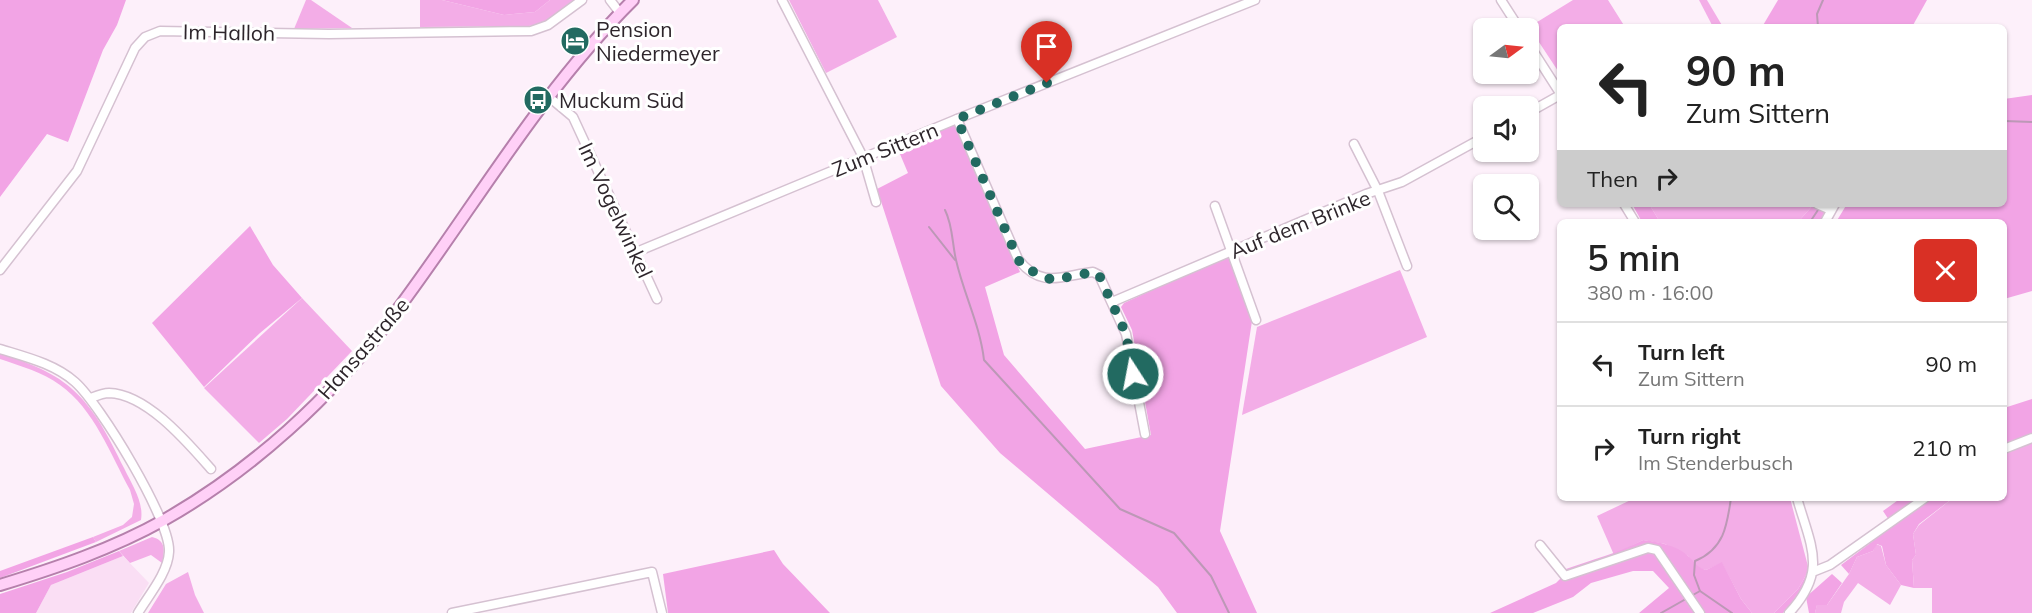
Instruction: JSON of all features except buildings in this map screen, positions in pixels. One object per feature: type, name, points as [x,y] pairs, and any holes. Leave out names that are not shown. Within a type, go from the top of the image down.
[{"type":"main road","name":"Hansastraße","points":[[0,585],[55,569],[109,547],[162,521],[228,479],[304,415],[352,367],[410,293],[549,97],[633,0]]},
{"type":"street","name":"Im Halloh","points":[[0,270],[77,171],[135,48],[145,37],[160,31],[329,33],[531,31],[548,25],[582,0]]},
{"type":"street","points":[[610,0],[620,13]]},
{"type":"street","points":[[782,0],[863,157],[876,202]]},
{"type":"street","points":[[957,119],[1256,0]]},
{"type":"street","points":[[1501,0],[1513,18]]},
{"type":"street","points":[[1539,61],[1557,89]]},
{"type":"street","points":[[1539,106],[1557,96]]},
{"type":"street","name":"Im Vogelwinkel","points":[[549,97],[573,117],[634,253],[657,298]]},
{"type":"street","name":"Zum Sittern","points":[[634,253],[957,119],[1023,267],[1052,280],[1094,272],[1099,275],[1126,334],[1145,434]]},
{"type":"street","name":"Auf dem Brinke","points":[[1112,302],[1402,182],[1473,143]]},
{"type":"street","points":[[1354,144],[1378,191],[1407,266]]},
{"type":"street","points":[[1215,206],[1256,320]]},
{"type":"street","points":[[0,349],[50,365],[74,381],[91,398],[103,414],[162,521],[169,540],[169,555],[138,613]]},
{"type":"street","points":[[91,398],[109,393],[150,410],[184,438],[211,469]]},
{"type":"street","points":[[2007,448],[2032,438]]},
{"type":"street","points":[[1789,613],[1806,591],[1815,571],[1813,555],[1798,501]]},
{"type":"street","points":[[1815,571],[1830,565],[1921,501]]},
{"type":"street","points":[[1540,545],[1565,576],[1648,548],[1657,550],[1700,613]]},
{"type":"street","points":[[452,613],[652,572],[662,613]]},
{"type":"shaded area","points":[[0,0],[126,0],[117,25],[103,50],[68,142],[47,134],[0,197]]},
{"type":"shaded area","points":[[306,0],[311,0],[352,28],[294,29]]},
{"type":"shaded area","points":[[420,0],[442,0],[504,15],[535,12],[550,0],[577,0],[547,22],[529,26],[420,27]]},
{"type":"shaded area","points":[[442,0],[550,0],[535,12],[504,15]]},
{"type":"shaded area","points":[[789,0],[878,0],[897,37],[826,73]]},
{"type":"shaded area","points":[[1573,0],[1608,0],[1623,24],[1557,24],[1557,69],[1539,42],[1539,21]]},
{"type":"shaded area","points":[[1699,0],[1707,0],[1721,24],[1711,24]]},
{"type":"shaded area","points":[[1778,0],[1927,0],[1914,24],[1764,24]]},
{"type":"shaded area","points":[[2032,95],[2032,291],[2007,298],[2007,219],[1838,219],[1845,207],[2007,207],[2007,99]]},
{"type":"shaded area","points":[[953,124],[962,135],[1020,272],[985,287],[1004,355],[1085,449],[1151,435],[1132,330],[1121,307],[1124,303],[1229,255],[1252,321],[1220,531],[1257,613],[1177,613],[1158,587],[1000,453],[941,386],[877,189],[908,173],[897,147]]},
{"type":"shaded area","points":[[1634,207],[1651,207],[1658,219],[1640,219]]},
{"type":"shaded area","points":[[1651,207],[1811,207],[1801,219],[1658,219]]},
{"type":"shaded area","points":[[1811,207],[1830,207],[1824,219],[1801,219]]},
{"type":"shaded area","points":[[250,226],[273,265],[302,298],[260,333],[204,387],[152,323]]},
{"type":"shaded area","points":[[1400,270],[1427,337],[1242,415],[1257,327]]},
{"type":"shaded area","points":[[302,298],[352,351],[287,419],[259,443],[204,388]]},
{"type":"shaded area","points":[[0,354],[46,371],[78,394],[90,408],[113,445],[137,494],[141,507],[141,520],[96,542],[93,537],[123,525],[132,517],[134,504],[130,490],[92,420],[72,395],[46,376],[0,359]]},
{"type":"shaded area","points":[[2032,399],[2032,434],[2007,444],[2007,407]]},
{"type":"shaded area","points":[[2032,441],[2032,613],[1932,613],[1932,588],[1914,588],[1912,560],[1916,555],[1913,534],[1919,525],[1949,501],[2007,501],[2007,451]]},
{"type":"shaded area","points":[[1629,501],[1791,501],[1809,570],[1798,589],[1774,613],[1752,613],[1741,599],[1722,563],[1706,570],[1695,567],[1688,556],[1665,544],[1643,540],[1614,555],[1597,516]]},
{"type":"shaded area","points":[[1897,501],[1949,501],[1919,524],[1913,534],[1916,555],[1912,560],[1914,588],[1901,585],[1886,565],[1882,546],[1877,544],[1873,551],[1857,557],[1849,574],[1841,565],[1893,526],[1883,511]]},
{"type":"shaded area","points":[[93,537],[96,542],[0,578],[0,571]]},
{"type":"shaded area","points":[[152,537],[162,543],[164,554],[162,563],[151,555],[130,563],[119,551]]},
{"type":"shaded area","points":[[1643,540],[1678,549],[1706,570],[1722,562],[1741,599],[1752,613],[1639,613],[1669,588],[1653,571],[1633,571],[1591,583],[1573,597],[1533,613],[1490,613],[1556,583],[1564,575],[1566,569],[1614,553]]},
{"type":"shaded area","points":[[1876,544],[1881,546],[1886,565],[1901,585],[1890,605],[1858,583],[1844,602],[1841,613],[1815,613],[1817,604],[1827,605],[1849,574],[1857,557],[1873,551]]},
{"type":"shaded area","points":[[774,550],[783,564],[830,613],[668,613],[663,574]]},
{"type":"shaded area","points":[[119,551],[123,556],[51,585],[36,613],[0,613],[0,594],[67,572]]},
{"type":"shaded area","points":[[123,556],[149,583],[131,613],[36,613],[51,585]]},
{"type":"shaded area","points":[[1809,570],[1802,592],[1783,613],[1774,613],[1798,589]]},
{"type":"shaded area","points":[[188,572],[195,595],[204,613],[148,613],[166,584]]},
{"type":"shaded area","points":[[1832,574],[1842,583],[1827,605],[1817,605],[1815,613],[1809,613],[1806,597]]},
{"type":"waterway","points":[[1818,24],[1817,14],[1823,0]]},
{"type":"waterway","points":[[2007,121],[2032,122]]},
{"type":"waterway","points":[[945,210],[950,222],[959,273],[979,335],[984,360],[1120,509],[1174,533],[1211,576],[1229,613]]},
{"type":"waterway","points":[[1812,219],[1818,210]]},
{"type":"waterway","points":[[929,227],[955,260]]},
{"type":"waterway","points":[[1700,591],[1694,575],[1695,561],[1705,556],[1718,543],[1728,518],[1731,501]]},
{"type":"waterway","points":[[1661,613],[1700,591],[1732,613]]},
{"type":"place","name":"Pension Niedermeyer","points":[[575,41]]},
{"type":"place","name":"Muckum Süd","points":[[538,100]]},
{"type":"route","points":[[1047,83],[957,119],[1023,267],[1052,280],[1094,272],[1099,275],[1126,334],[1133,374]]}]
